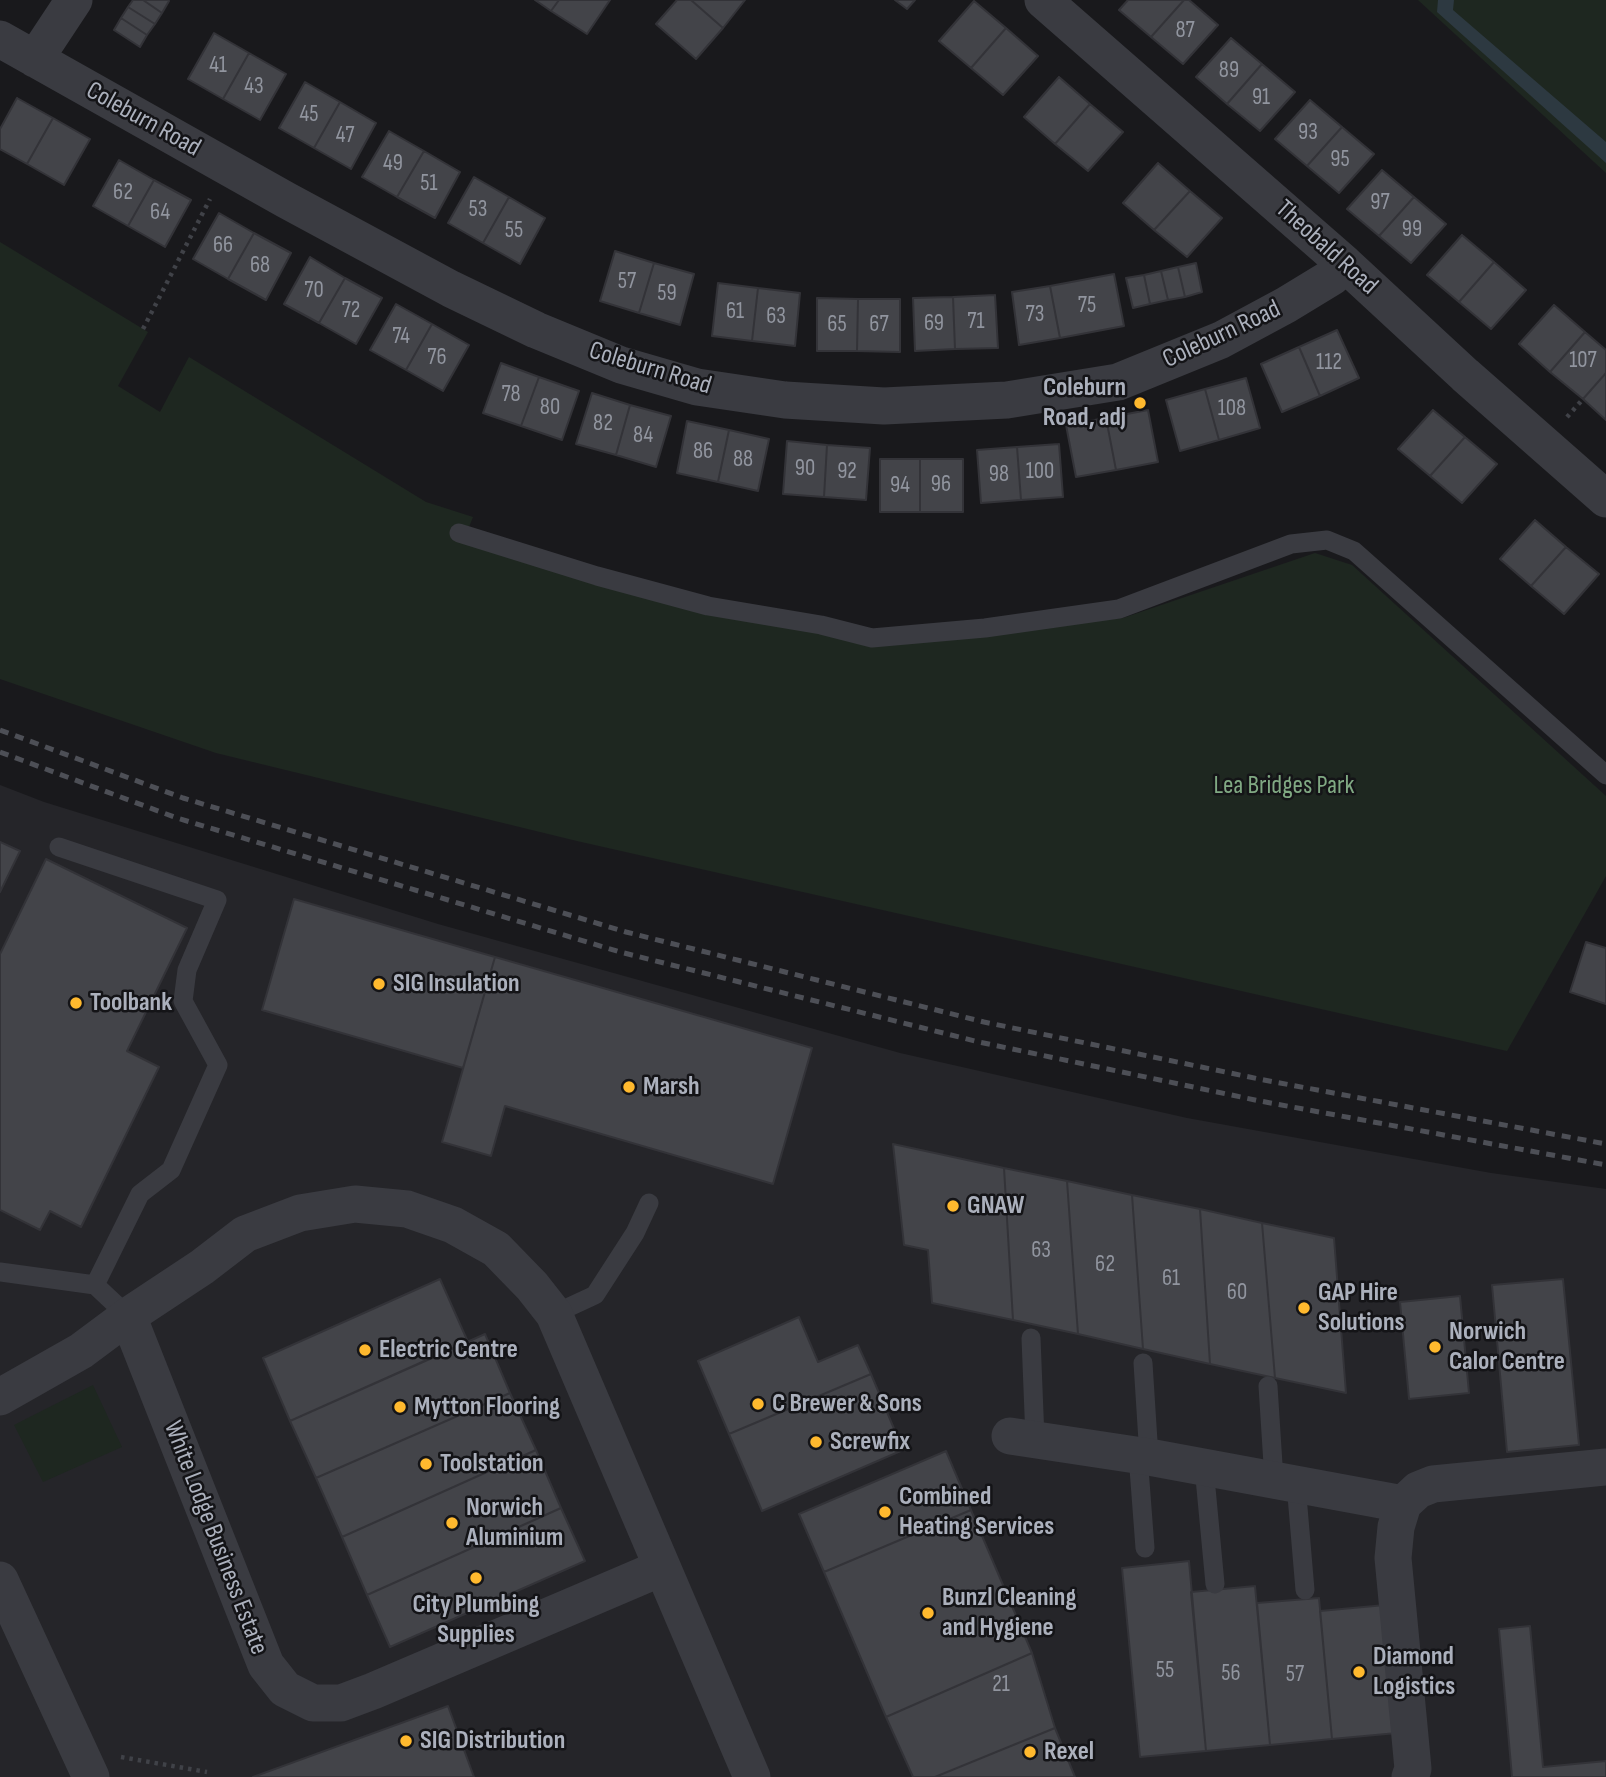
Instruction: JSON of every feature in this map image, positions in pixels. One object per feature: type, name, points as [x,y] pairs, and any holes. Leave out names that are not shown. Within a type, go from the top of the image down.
[{"type":"street","points":[[35,59],[74,0]]},
{"type":"street","name":"Theobald Road","points":[[1043,0],[1345,264],[1465,375],[1606,499]]},
{"type":"street","name":"Coleburn Road","points":[[0,39],[226,167],[451,289],[621,365],[697,387],[785,400],[884,406],[1007,400],[1118,382],[1221,340],[1332,277],[1345,264]]},
{"type":"street","points":[[0,1397],[81,1351],[245,1234],[300,1213],[355,1204],[407,1209],[453,1225],[496,1249],[532,1286],[554,1314],[752,1777]]},
{"type":"street","name":"White Lodge Business Estate","points":[[128,1315],[265,1665],[285,1689],[313,1703],[341,1703],[373,1691],[661,1568]]},
{"type":"street","points":[[1023,1438],[1144,1456],[1404,1504]]},
{"type":"street","points":[[1410,1777],[1413,1769],[1393,1558],[1396,1527],[1404,1504],[1418,1490],[1433,1484],[1606,1468]]},
{"type":"street","points":[[0,1580],[84,1763]]},
{"type":"lane","points":[[459,533],[597,576],[708,606],[821,625],[872,638],[985,628],[1119,608],[1291,544],[1327,540],[1354,551],[1606,775]]},
{"type":"lane","points":[[59,847],[217,900],[187,970],[183,1001],[218,1065],[171,1170],[140,1194],[95,1285]]},
{"type":"lane","points":[[554,1314],[595,1295],[635,1233],[649,1203]]},
{"type":"lane","points":[[1,1274],[95,1285],[128,1315]]},
{"type":"lane","points":[[1023,1438],[1031,1338]]},
{"type":"lane","points":[[1143,1363],[1145,1548]]},
{"type":"lane","points":[[1268,1386],[1305,1590]]},
{"type":"lane","points":[[1204,1467],[1215,1584]]},
{"type":"path","points":[[143,329],[226,167]]},
{"type":"path","points":[[84,1763],[207,1772]]},
{"type":"shaded area","points":[[1438,0],[1454,0],[1453,10],[1606,142],[1606,163],[1437,12]]},
{"type":"shaded area","points":[[0,785],[44,802],[438,924],[900,1053],[1187,1118],[1491,1173],[1606,1189],[1606,1777],[0,1777]]},
{"type":"green space","points":[[1418,0],[1606,0],[1606,173]]},
{"type":"green space","name":"Lea Bridges Park","points":[[0,242],[148,332],[118,386],[160,412],[189,357],[426,502],[473,517],[465,537],[890,643],[1123,618],[1315,553],[1352,565],[1606,796],[1606,876],[1507,1051],[577,841],[216,753],[0,679]]},
{"type":"green space","points":[[93,1385],[122,1447],[43,1482],[14,1425]]},
{"type":"building","points":[[133,0],[143,0],[162,13],[155,24],[128,7]]},
{"type":"building","points":[[143,0],[168,0],[169,1],[162,13]]},
{"type":"building","points":[[535,0],[559,0],[551,11]]},
{"type":"building","points":[[559,0],[610,0],[587,34],[551,11]]},
{"type":"building","points":[[677,0],[691,0],[723,28],[696,59],[656,24]]},
{"type":"building","points":[[691,0],[745,0],[723,28]]},
{"type":"building","points":[[895,0],[915,0],[907,9]]},
{"type":"building","points":[[1128,0],[1184,0],[1151,37],[1119,10]]},
{"type":"building","points":[[1184,0],[1189,0],[1218,25],[1183,64],[1151,37]]},
{"type":"building","points":[[974,1],[1006,28],[971,68],[939,41]]},
{"type":"building","points":[[128,7],[155,24],[147,35],[121,18]]},
{"type":"building","points":[[121,18],[147,35],[140,47],[114,30]]},
{"type":"building","points":[[1006,28],[1038,56],[1003,95],[971,68]]},
{"type":"building","points":[[214,33],[249,53],[223,99],[188,79]]},
{"type":"building","points":[[1231,38],[1262,64],[1227,104],[1196,77]]},
{"type":"building","points":[[249,53],[286,74],[260,120],[223,99]]},
{"type":"building","points":[[1262,64],[1295,92],[1260,131],[1227,104]]},
{"type":"building","points":[[1059,77],[1090,104],[1055,144],[1024,117]]},
{"type":"building","points":[[305,82],[340,102],[314,148],[279,128]]},
{"type":"building","points":[[17,98],[53,118],[27,164],[0,149],[0,129]]},
{"type":"building","points":[[1310,100],[1342,127],[1307,166],[1275,139]]},
{"type":"building","points":[[340,102],[376,123],[351,169],[314,148]]},
{"type":"building","points":[[1090,104],[1123,132],[1088,171],[1055,144]]},
{"type":"building","points":[[53,118],[90,139],[64,185],[27,164]]},
{"type":"building","points":[[1342,127],[1374,154],[1339,193],[1307,166]]},
{"type":"building","points":[[389,131],[424,151],[397,197],[362,177]]},
{"type":"building","points":[[424,151],[460,172],[435,218],[397,197]]},
{"type":"building","points":[[119,160],[154,180],[128,226],[93,206]]},
{"type":"building","points":[[1158,163],[1190,191],[1154,230],[1123,203]]},
{"type":"building","points":[[1382,170],[1414,197],[1379,236],[1347,209]]},
{"type":"building","points":[[474,177],[509,197],[483,243],[448,223]]},
{"type":"building","points":[[154,180],[191,200],[165,247],[128,226]]},
{"type":"building","points":[[1190,191],[1222,218],[1187,257],[1154,230]]},
{"type":"building","points":[[509,197],[545,218],[520,264],[483,243]]},
{"type":"building","points":[[1414,197],[1446,224],[1411,263],[1379,236]]},
{"type":"building","points":[[219,213],[254,233],[228,279],[193,259]]},
{"type":"building","points":[[254,233],[291,253],[266,300],[228,279]]},
{"type":"building","points":[[1462,235],[1494,262],[1459,302],[1427,275]]},
{"type":"building","points":[[615,251],[654,263],[639,313],[600,301]]},
{"type":"building","points":[[310,257],[345,278],[319,323],[284,304]]},
{"type":"building","points":[[1494,262],[1526,290],[1491,329],[1459,302]]},
{"type":"building","points":[[654,263],[694,274],[680,325],[639,313]]},
{"type":"building","points":[[1196,263],[1202,292],[1185,297],[1178,267]]},
{"type":"building","points":[[1178,267],[1185,297],[1168,300],[1161,271]]},
{"type":"building","points":[[1161,271],[1168,300],[1150,304],[1144,275]]},
{"type":"building","points":[[1114,274],[1124,326],[1060,338],[1050,286]]},
{"type":"building","points":[[1144,275],[1150,304],[1133,308],[1126,278]]},
{"type":"building","points":[[345,278],[382,298],[356,344],[319,323]]},
{"type":"building","points":[[718,283],[758,288],[752,341],[712,336]]},
{"type":"building","points":[[1050,286],[1060,338],[1019,345],[1012,292]]},
{"type":"building","points":[[758,288],[800,293],[795,346],[752,341]]},
{"type":"building","points":[[995,295],[998,348],[955,349],[953,297]]},
{"type":"building","points":[[953,297],[955,349],[915,351],[913,298]]},
{"type":"building","points":[[817,298],[858,299],[857,351],[817,351]]},
{"type":"building","points":[[858,299],[900,299],[900,352],[857,351]]},
{"type":"building","points":[[396,304],[432,324],[406,370],[370,350]]},
{"type":"building","points":[[1554,305],[1585,332],[1550,372],[1519,344]]},
{"type":"building","points":[[432,324],[469,345],[443,391],[406,370]]},
{"type":"building","points":[[1337,330],[1359,378],[1320,396],[1299,347]]},
{"type":"building","points":[[1585,332],[1606,350],[1606,373],[1583,399],[1550,372]]},
{"type":"building","points":[[1299,347],[1320,396],[1282,412],[1261,364]]},
{"type":"building","points":[[501,363],[539,377],[521,426],[483,413]]},
{"type":"building","points":[[1606,373],[1606,420],[1583,399]]},
{"type":"building","points":[[539,377],[579,391],[562,440],[521,426]]},
{"type":"building","points":[[1246,378],[1260,428],[1219,440],[1205,389]]},
{"type":"building","points":[[1205,389],[1219,440],[1180,451],[1166,400]]},
{"type":"building","points":[[592,393],[630,405],[616,455],[576,444]]},
{"type":"building","points":[[630,405],[671,416],[656,467],[616,455]]},
{"type":"building","points":[[1148,410],[1158,462],[1116,470],[1106,418]]},
{"type":"building","points":[[1433,410],[1465,437],[1430,476],[1398,449]]},
{"type":"building","points":[[1106,418],[1116,470],[1076,477],[1066,425]]},
{"type":"building","points":[[687,421],[729,430],[718,482],[677,473]]},
{"type":"building","points":[[729,430],[769,439],[758,491],[718,482]]},
{"type":"building","points":[[1465,437],[1497,464],[1462,503],[1430,476]]},
{"type":"building","points":[[787,441],[827,445],[824,497],[783,494]]},
{"type":"building","points":[[1059,444],[1063,497],[1021,500],[1017,447]]},
{"type":"building","points":[[827,445],[870,448],[866,500],[824,497]]},
{"type":"building","points":[[1017,447],[1021,500],[981,503],[977,450]]},
{"type":"building","points":[[880,459],[920,459],[920,512],[880,512]]},
{"type":"building","points":[[920,459],[963,459],[963,512],[920,512]]},
{"type":"building","points":[[1535,520],[1566,547],[1531,586],[1500,559]]},
{"type":"building","points":[[1566,547],[1599,574],[1564,614],[1531,586]]},
{"type":"building","points":[[0,842],[20,851],[0,892]]},
{"type":"building","name":"Toolbank","points":[[46,859],[187,928],[127,1051],[159,1067],[81,1227],[50,1211],[40,1230],[0,1210],[0,954]]},
{"type":"building","name":"SIG Insulation","points":[[294,899],[495,957],[463,1068],[262,1010]]},
{"type":"building","points":[[1586,942],[1606,948],[1606,1004],[1570,992]]},
{"type":"building","name":"Marsh","points":[[495,957],[812,1048],[773,1184],[505,1106],[491,1156],[442,1142]]},
{"type":"building","name":"GNAW","points":[[893,1144],[1004,1168],[1013,1320],[932,1303],[928,1250],[904,1245]]},
{"type":"building","points":[[1004,1168],[1067,1181],[1078,1334],[1013,1320]]},
{"type":"building","points":[[1067,1181],[1132,1195],[1143,1349],[1078,1334]]},
{"type":"building","points":[[1132,1195],[1200,1209],[1210,1364],[1143,1349]]},
{"type":"building","points":[[1200,1209],[1262,1223],[1275,1378],[1210,1364]]},
{"type":"building","name":"GAP Hire Solutions","points":[[1262,1223],[1334,1238],[1346,1393],[1275,1378]]},
{"type":"building","name":"Electric Centre","points":[[440,1279],[468,1342],[290,1421],[263,1358]]},
{"type":"building","name":"Norwich Calor Centre","points":[[1563,1279],[1579,1445],[1507,1452],[1492,1285]]},
{"type":"building","name":"Norwich Calor Centre","points":[[1460,1296],[1469,1393],[1409,1399],[1400,1302]]},
{"type":"building","name":"C Brewer & Sons","points":[[799,1317],[818,1362],[858,1345],[871,1374],[729,1434],[698,1361]]},
{"type":"building","name":"Mytton Flooring","points":[[485,1334],[510,1393],[316,1478],[290,1421]]},
{"type":"building","name":"Screwfix","points":[[871,1374],[903,1450],[762,1511],[729,1434]]},
{"type":"building","name":"Toolstation","points":[[510,1393],[536,1450],[342,1537],[316,1478]]},
{"type":"building","name":"Norwich Aluminium","points":[[536,1450],[561,1508],[367,1595],[342,1537]]},
{"type":"building","name":"Combined Heating Services","points":[[946,1451],[971,1510],[824,1572],[799,1514]]},
{"type":"building","name":"City Plumbing Supplies","points":[[561,1508],[585,1561],[390,1647],[367,1595]]},
{"type":"building","name":"Bunzl Cleaning and Hygiene","points":[[971,1510],[1032,1653],[886,1717],[824,1572]]},
{"type":"building","points":[[1189,1561],[1206,1751],[1140,1757],[1122,1568]]},
{"type":"building","points":[[1255,1586],[1270,1745],[1206,1751],[1191,1592]]},
{"type":"building","points":[[1319,1598],[1332,1739],[1270,1745],[1257,1603]]},
{"type":"building","name":"Diamond Logistics","points":[[1385,1605],[1397,1733],[1332,1739],[1320,1611]]},
{"type":"building","points":[[1530,1626],[1543,1767],[1606,1761],[1606,1777],[1512,1777],[1499,1629]]},
{"type":"building","points":[[1032,1653],[1055,1728],[935,1777],[913,1777],[886,1717]]},
{"type":"building","name":"SIG Distribution","points":[[448,1706],[474,1777],[253,1777]]},
{"type":"building","name":"Rexel","points":[[1055,1728],[1075,1777],[935,1777]]},
{"type":"railway","points":[[0,730],[183,798],[626,932],[984,1022],[1264,1080],[1606,1144]]},
{"type":"railway","points":[[0,752],[177,818],[620,952],[979,1042],[1260,1101],[1606,1165]]},
{"type":"place","name":"Coleburn Road, adj","points":[[1140,403]]},
{"type":"place","name":"SIG Insulation","points":[[379,984]]},
{"type":"place","name":"Toolbank","points":[[76,1003]]},
{"type":"place","name":"Marsh","points":[[629,1087]]},
{"type":"place","name":"GNAW","points":[[953,1206]]},
{"type":"place","name":"GAP Hire Solutions","points":[[1304,1308]]},
{"type":"place","name":"Norwich Calor Centre","points":[[1435,1347]]},
{"type":"place","name":"Electric Centre","points":[[365,1350]]},
{"type":"place","name":"C Brewer & Sons","points":[[758,1404]]},
{"type":"place","name":"Mytton Flooring","points":[[400,1407]]},
{"type":"place","name":"Screwfix","points":[[816,1442]]},
{"type":"place","name":"Toolstation","points":[[426,1464]]},
{"type":"place","name":"Combined Heating Services","points":[[885,1512]]},
{"type":"place","name":"Norwich Aluminium","points":[[452,1523]]},
{"type":"place","name":"City Plumbing Supplies","points":[[476,1578]]},
{"type":"place","name":"Bunzl Cleaning and Hygiene","points":[[928,1613]]},
{"type":"place","name":"Diamond Logistics","points":[[1359,1672]]},
{"type":"place","name":"SIG Distribution","points":[[406,1741]]},
{"type":"place","name":"Rexel","points":[[1030,1752]]}]
